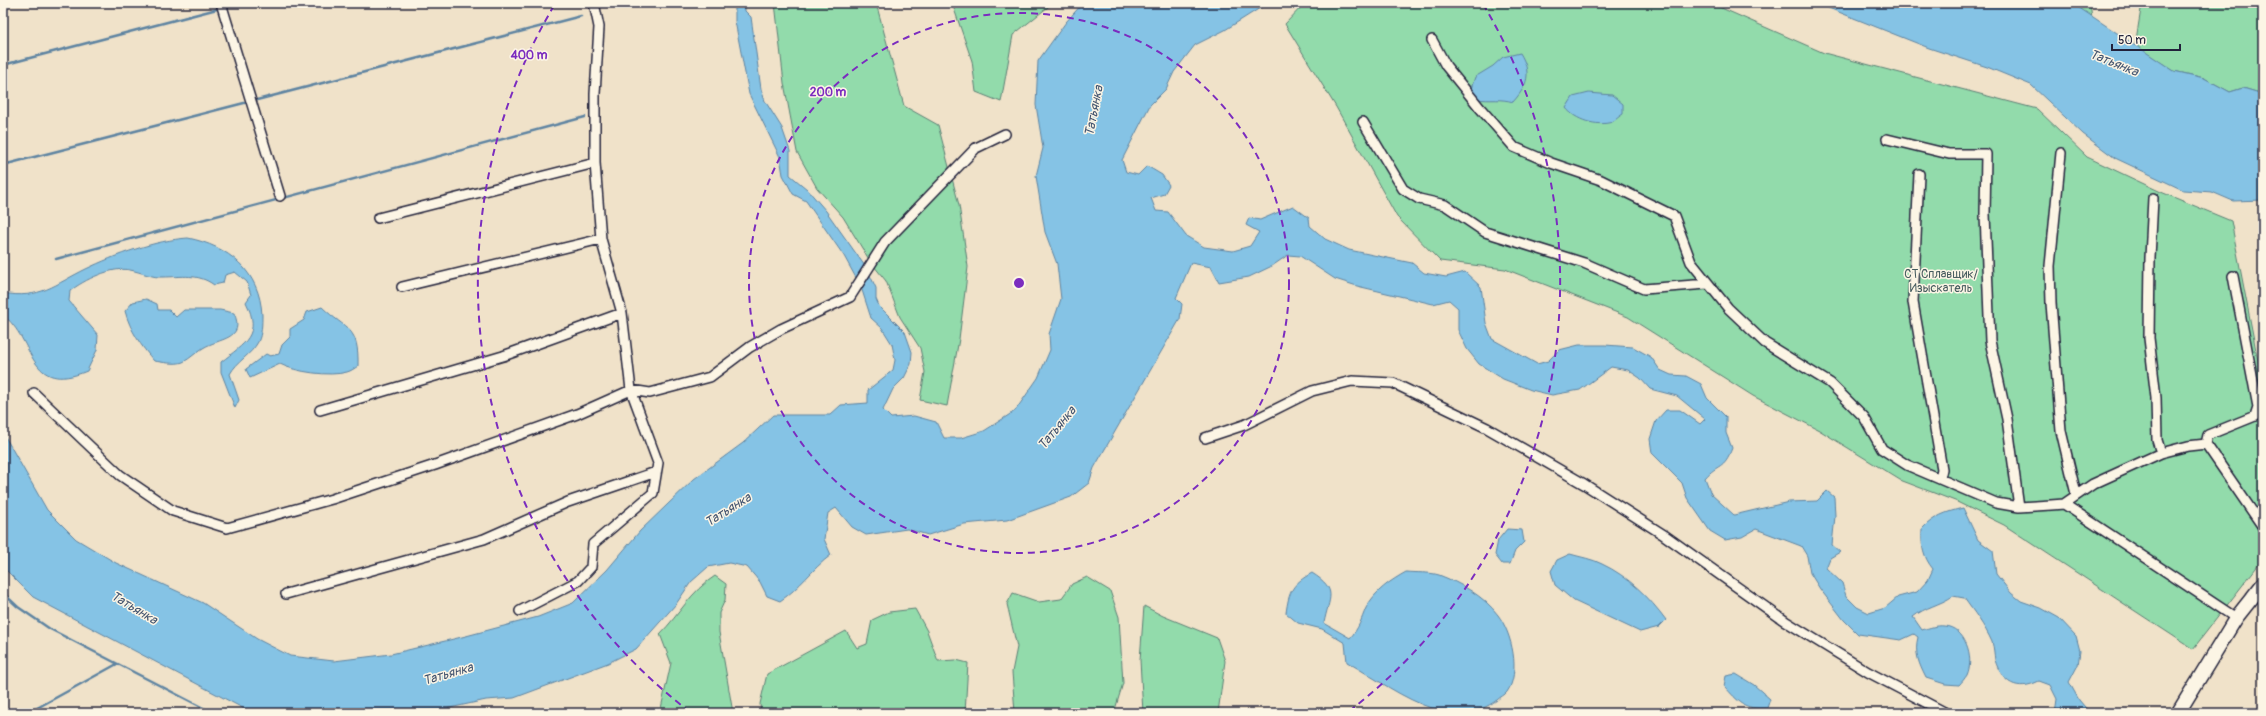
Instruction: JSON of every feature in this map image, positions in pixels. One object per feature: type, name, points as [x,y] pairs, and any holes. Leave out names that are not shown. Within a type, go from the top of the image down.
[{"type":"main road","points":[[2178,713],[2236,618],[2263,584]]},
{"type":"street","points":[[221,3],[280,196]]},
{"type":"street","points":[[520,611],[578,581],[591,567],[593,544],[653,493],[658,463],[631,390],[622,313],[600,239],[595,163],[595,94],[599,27],[594,3]]},
{"type":"street","points":[[1432,40],[1446,66],[1514,147],[1551,163],[1601,180],[1674,216],[1691,262],[1707,284],[1728,308],[1765,343],[1830,383],[1864,417],[1882,449],[1907,465],[1996,503],[2018,507],[2064,504],[2076,494],[2118,472],[2161,453],[2188,446],[2206,444]]},
{"type":"street","points":[[1363,122],[1403,189],[1419,199],[1445,205],[1486,232],[1584,263],[1644,289],[1707,284]]},
{"type":"street","points":[[34,394],[120,476],[172,511],[227,528],[332,499],[435,465],[577,414],[631,390],[650,393],[710,377],[750,347],[781,329],[850,297],[885,242],[976,148],[1005,134]]},
{"type":"street","points":[[1887,139],[1949,154],[1986,154],[1985,214],[1990,341],[2006,419],[2018,507]]},
{"type":"street","points":[[2061,153],[2050,266],[2051,303],[2061,431],[2076,494]]},
{"type":"street","points":[[378,218],[595,163]]},
{"type":"street","points":[[1919,174],[1913,302],[1942,469],[1940,478]]},
{"type":"street","points":[[2153,198],[2150,258],[2149,338],[2156,398],[2157,440],[2161,453]]},
{"type":"street","points":[[402,287],[600,239]]},
{"type":"street","points":[[2234,276],[2258,407],[2255,416],[2208,435],[2206,444],[2263,527]]},
{"type":"street","points":[[320,410],[503,356],[622,313]]},
{"type":"street","points":[[1204,438],[1244,425],[1312,391],[1352,381],[1393,383],[1487,428],[1584,484],[1664,536],[1785,621],[1868,672],[1946,713]]},
{"type":"street","points":[[286,594],[484,539],[568,502],[656,472]]},
{"type":"street","points":[[2064,504],[2236,618]]},
{"type":"green space","points":[[775,3],[876,3],[904,106],[938,125],[959,205],[968,267],[959,339],[947,406],[920,400],[925,372],[920,348],[900,317],[886,281],[870,261],[843,217],[817,188],[797,152],[784,83]]},
{"type":"green space","points":[[952,3],[1053,3],[1013,35],[1001,102],[976,92],[972,61]]},
{"type":"green space","name":"СТ Сплавщик/ Изыскатель","points":[[1305,3],[1710,3],[1824,53],[2037,109],[2087,157],[2161,192],[2231,221],[2263,387],[2263,559],[2193,649],[2004,525],[1955,501],[1900,480],[1819,430],[1753,396],[1628,317],[1505,269],[1440,261],[1397,217],[1336,107],[1285,24]]},
{"type":"green space","points":[[2072,3],[2090,3],[2092,18]]},
{"type":"green space","points":[[2142,3],[2263,3],[2263,94],[2243,88],[2230,92],[2204,78],[2174,71],[2135,46]]},
{"type":"green space","points":[[715,576],[726,584],[725,600],[719,613],[719,632],[733,713],[660,713],[671,663],[660,634],[692,596],[706,582]]},
{"type":"green space","points":[[1087,577],[1110,591],[1119,617],[1123,683],[1114,713],[1015,713],[1012,672],[1017,647],[1007,604],[1013,593],[1039,602],[1061,599],[1072,584]]},
{"type":"green space","points":[[1144,606],[1163,616],[1217,638],[1225,661],[1218,713],[1143,713],[1140,660]]},
{"type":"green space","points":[[915,609],[927,631],[938,661],[956,660],[968,663],[965,713],[761,713],[760,704],[767,674],[846,631],[857,648],[867,644],[872,620],[889,612]]},
{"type":"water","name":"Татьянка","points":[[735,3],[745,3],[745,11],[751,17],[761,89],[765,101],[782,128],[790,151],[790,175],[807,189],[826,211],[867,269],[876,288],[876,299],[879,306],[905,332],[912,352],[911,364],[904,378],[893,389],[883,410],[891,418],[914,416],[936,422],[944,438],[961,438],[984,431],[1015,411],[1038,378],[1050,350],[1049,334],[1061,299],[1057,264],[1045,232],[1036,176],[1043,148],[1036,105],[1038,61],[1066,22],[1083,3],[1268,3],[1225,30],[1195,45],[1174,72],[1166,89],[1150,105],[1122,160],[1126,172],[1138,175],[1147,166],[1162,175],[1169,185],[1164,194],[1151,198],[1156,211],[1168,212],[1186,236],[1204,247],[1233,251],[1250,246],[1259,232],[1246,225],[1249,218],[1260,220],[1293,206],[1309,218],[1310,226],[1325,239],[1349,250],[1412,263],[1424,273],[1446,277],[1465,272],[1481,287],[1486,323],[1492,339],[1537,364],[1548,361],[1559,350],[1579,345],[1633,347],[1651,357],[1660,370],[1671,375],[1686,376],[1701,384],[1707,398],[1726,417],[1726,433],[1732,448],[1726,460],[1705,478],[1711,494],[1734,515],[1789,502],[1817,501],[1827,491],[1834,497],[1835,516],[1832,545],[1840,552],[1830,558],[1826,568],[1842,583],[1846,596],[1857,607],[1869,613],[1885,608],[1898,597],[1917,592],[1928,580],[1933,569],[1923,550],[1922,529],[1941,515],[1963,508],[1978,540],[1993,551],[1996,574],[2011,593],[2021,601],[2041,608],[2059,618],[2076,636],[2080,651],[2078,665],[2069,682],[2079,700],[2090,713],[2055,713],[2057,699],[2050,685],[2039,681],[2024,686],[2011,683],[2006,680],[1998,668],[1995,660],[1993,644],[1989,636],[1964,598],[1953,596],[1913,617],[1922,630],[1944,626],[1958,632],[1963,637],[1969,652],[1970,660],[1967,675],[1959,685],[1945,684],[1926,678],[1921,668],[1917,653],[1918,637],[1914,634],[1901,640],[1858,634],[1844,620],[1820,589],[1810,573],[1807,556],[1801,546],[1756,529],[1742,537],[1725,540],[1710,531],[1687,498],[1682,483],[1652,453],[1650,439],[1656,421],[1666,410],[1680,410],[1700,424],[1705,419],[1677,396],[1650,389],[1640,378],[1628,370],[1611,367],[1580,390],[1552,395],[1531,390],[1503,379],[1479,364],[1467,349],[1458,330],[1458,308],[1449,300],[1433,304],[1357,286],[1335,279],[1300,256],[1288,255],[1272,266],[1249,277],[1219,282],[1211,267],[1191,263],[1176,298],[1182,304],[1180,319],[1094,468],[1089,483],[1071,497],[1007,520],[964,524],[928,535],[907,529],[866,535],[852,527],[836,508],[828,513],[824,539],[831,555],[794,590],[780,601],[767,596],[760,582],[747,567],[729,563],[708,567],[691,582],[676,604],[636,649],[608,663],[514,698],[486,700],[427,713],[252,713],[33,597],[3,567],[3,433],[47,510],[76,539],[116,563],[203,603],[257,639],[290,656],[334,661],[391,654],[538,617],[573,603],[607,570],[640,531],[694,479],[743,443],[773,415],[830,415],[841,405],[868,403],[868,390],[893,370],[895,360],[892,344],[882,328],[871,318],[861,287],[844,256],[806,201],[793,194],[783,175],[780,157],[749,94],[735,21]]},
{"type":"water","name":"Татьянка","points":[[1816,3],[2072,3],[2174,71],[2204,78],[2230,92],[2243,88],[2263,94],[2263,200],[2233,201],[2212,192],[2183,190],[2115,158],[2083,134],[2031,85],[1987,67],[1929,48]]},
{"type":"water","points":[[1520,53],[1526,67],[1527,79],[1522,90],[1513,102],[1504,100],[1477,99],[1471,89],[1475,77],[1493,66],[1503,57]]},
{"type":"water","points":[[1589,93],[1612,95],[1623,104],[1623,114],[1612,122],[1600,124],[1581,119],[1566,108],[1573,97]]},
{"type":"water","points":[[188,238],[216,247],[239,263],[248,273],[260,299],[262,328],[258,342],[255,347],[236,365],[230,374],[239,400],[235,408],[221,372],[221,362],[244,343],[251,330],[252,323],[251,313],[246,302],[251,295],[247,282],[235,272],[225,275],[223,283],[214,285],[208,281],[196,277],[159,277],[123,269],[107,272],[90,278],[70,291],[69,301],[98,335],[97,350],[87,371],[68,377],[53,376],[43,371],[35,362],[14,326],[3,315],[3,293],[16,295],[37,292],[56,285],[97,264],[123,254],[149,245]]},
{"type":"water","points":[[146,299],[157,304],[158,310],[169,310],[176,317],[184,310],[220,310],[234,313],[237,322],[236,328],[234,333],[229,337],[203,348],[183,362],[172,363],[154,361],[136,338],[125,311],[133,302]]},
{"type":"water","points":[[322,307],[350,330],[354,336],[358,353],[358,366],[347,372],[322,374],[294,369],[280,364],[250,378],[246,369],[266,354],[270,356],[279,354],[282,345],[290,337],[290,329],[304,320],[307,312]]},
{"type":"water","points":[[1507,529],[1522,530],[1524,542],[1515,551],[1510,564],[1502,564],[1495,555],[1498,540]]},
{"type":"water","points":[[1570,554],[1591,559],[1621,575],[1646,596],[1666,620],[1659,627],[1640,632],[1574,601],[1555,585],[1551,571],[1557,560]]},
{"type":"water","points":[[1406,572],[1435,574],[1455,582],[1479,596],[1498,615],[1511,642],[1514,664],[1511,684],[1507,692],[1490,705],[1475,711],[1451,713],[1434,709],[1411,700],[1347,662],[1345,643],[1322,629],[1298,623],[1286,613],[1290,594],[1293,589],[1300,581],[1312,573],[1326,584],[1329,589],[1330,600],[1324,623],[1350,638],[1358,627],[1366,608],[1374,596],[1389,583]]},
{"type":"water","points":[[1736,674],[1754,685],[1770,699],[1767,708],[1753,708],[1742,704],[1724,686],[1726,676]]},
{"type":"waterway","points":[[3,65],[240,3]]},
{"type":"waterway","points":[[253,101],[581,16]]},
{"type":"waterway","points":[[3,165],[248,102]]},
{"type":"waterway","points":[[56,259],[585,117]]},
{"type":"waterway","points":[[3,593],[18,607],[50,629],[213,713]]},
{"type":"waterway","points":[[28,713],[117,664]]}]
